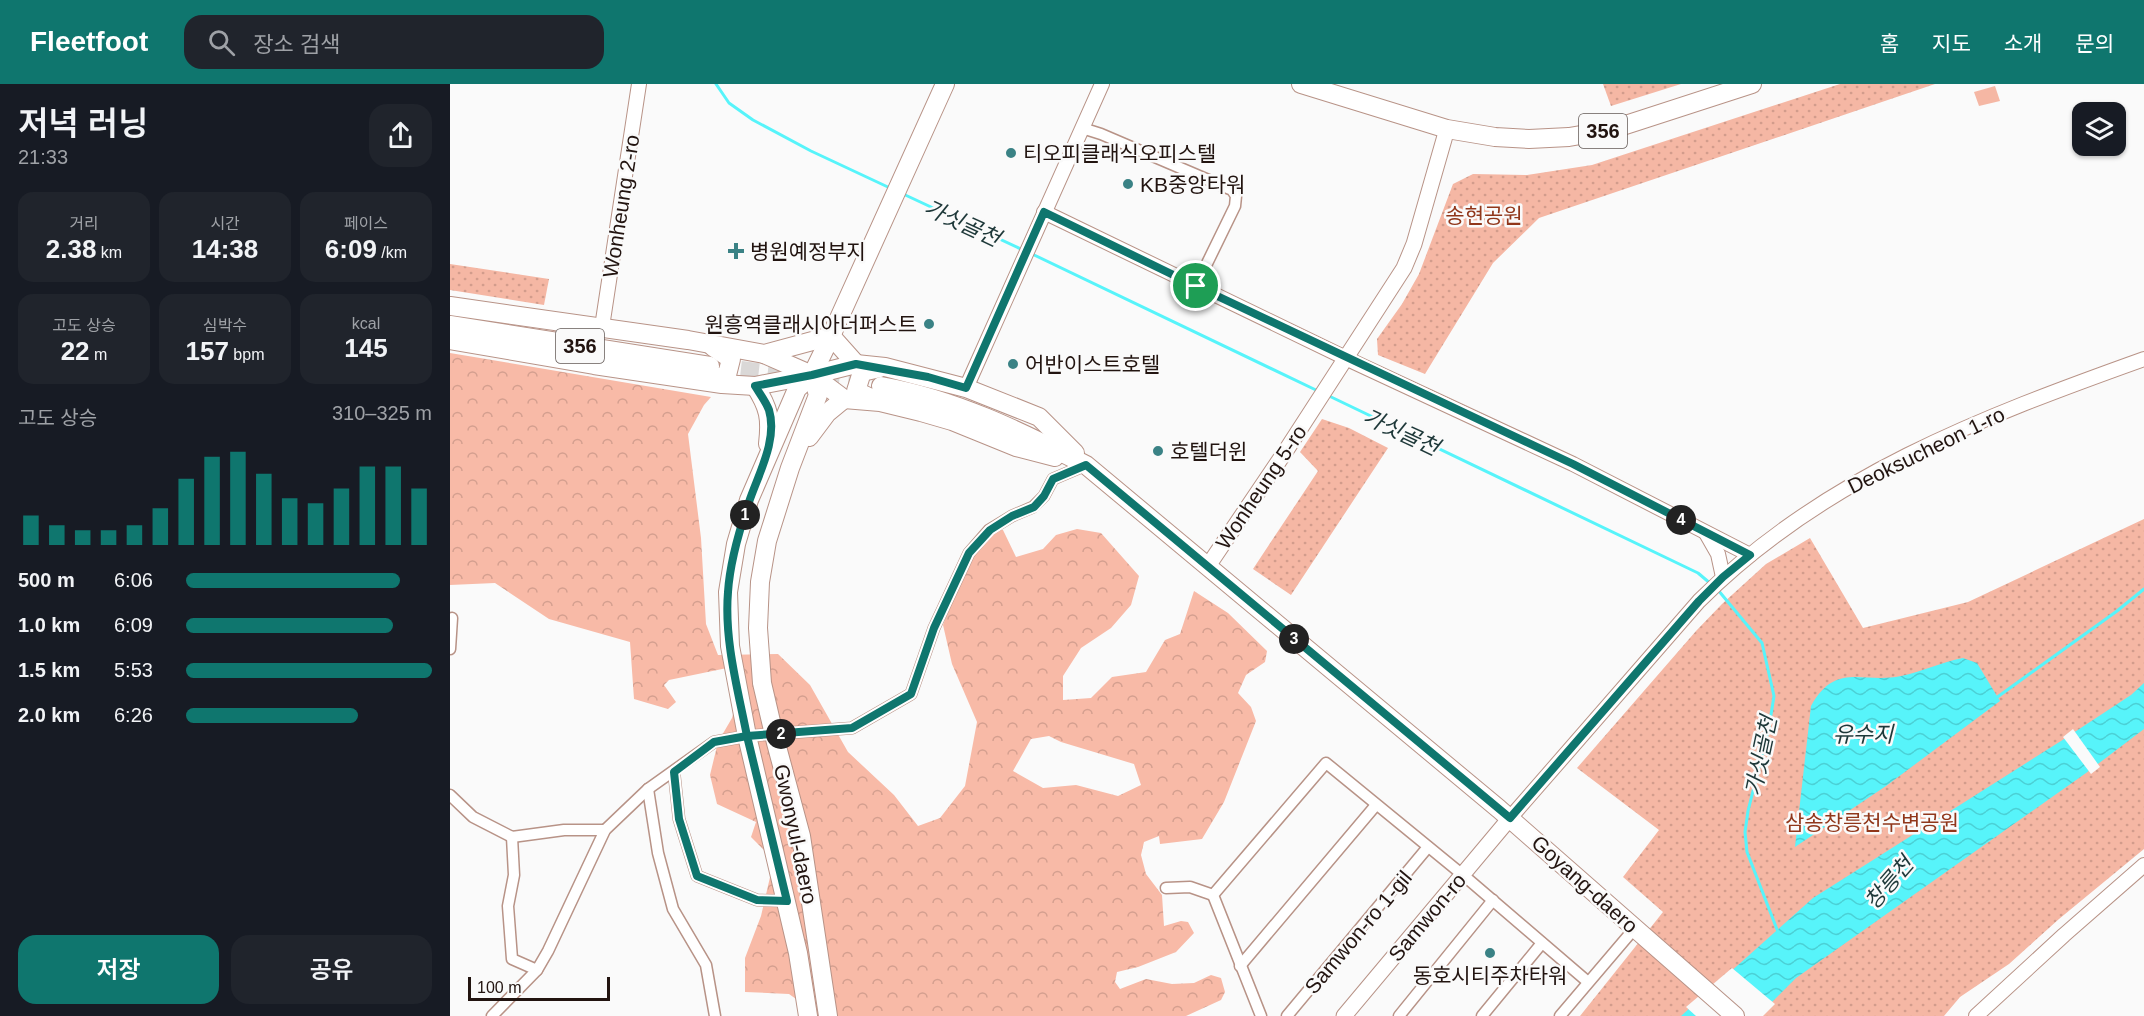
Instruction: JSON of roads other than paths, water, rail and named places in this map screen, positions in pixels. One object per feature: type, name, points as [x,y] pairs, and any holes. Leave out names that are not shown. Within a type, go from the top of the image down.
[{"type":"main road","name":"Gwonyul-daero","points":[[808,1016],[787,901],[747,736],[730,646],[728,592],[736,544],[749,500],[797,390],[812,375],[831,336],[945,84]]},
{"type":"main road","points":[[1301,84],[1447,129],[1414,244],[1404,268],[1346,358]]},
{"type":"main road","name":"356","points":[[1447,129],[1495,137],[1529,139],[1610,130],[1752,84]]},
{"type":"main road","points":[[450,306],[602,327],[764,354],[812,375],[844,399]]},
{"type":"main road","name":"356","points":[[450,325],[706,374]]},
{"type":"main road","points":[[764,354],[831,336],[856,364]]},
{"type":"main road","points":[[450,340],[594,365],[728,375],[731,358],[709,344]]},
{"type":"main road","name":"Wonheung 5-ro","points":[[1208,566],[1346,358]]},
{"type":"main road","points":[[706,374],[755,386],[856,364],[885,368],[966,388],[1039,417],[1086,465]]},
{"type":"main road","points":[[881,394],[856,391],[862,372],[885,368]]},
{"type":"main road","name":"Gwonyul-daero","points":[[812,375],[818,396],[790,468],[767,541],[760,582],[758,628],[761,672],[774,734],[801,836],[828,1016]]},
{"type":"main road","points":[[755,386],[769,411],[770,428],[766,461]]},
{"type":"main road","points":[[790,468],[818,424],[844,399],[881,394]]},
{"type":"main road","name":"Goyang-daero","points":[[881,394],[921,395],[995,420],[1086,465],[1510,818],[1735,1016]]},
{"type":"main road","name":"Samwon-ro","points":[[1344,1016],[1510,818]]},
{"type":"street","name":"Wonheung 2-ro","points":[[602,327],[639,84]]},
{"type":"street","points":[[966,388],[1102,84]]},
{"type":"street","points":[[1082,128],[1232,190],[1236,196],[1235,206],[1196,286]]},
{"type":"street","points":[[1044,212],[1346,358],[1573,464],[1750,555]]},
{"type":"street","name":"Deoksucheon 1-ro","points":[[1510,818],[1723,572],[1825,501],[1898,460],[2015,406],[2144,359]]},
{"type":"street","points":[[492,1016],[537,970],[605,830],[648,789],[714,742],[747,736],[852,728],[911,694],[934,628],[969,553],[990,530],[1012,516],[1034,507],[1044,496],[1053,479],[1086,465]]},
{"type":"street","points":[[1706,533],[1713,543],[1723,572]]},
{"type":"street","points":[[450,649],[452,618]]},
{"type":"street","points":[[1213,895],[1326,763],[1493,900],[1588,982]]},
{"type":"street","points":[[674,772],[679,819],[697,876],[757,900],[787,901]]},
{"type":"street","points":[[648,789],[658,853],[673,909],[706,965],[715,1016]]},
{"type":"street","points":[[450,795],[473,817],[512,837],[564,830],[605,830]]},
{"type":"street","points":[[1240,966],[1376,805]]},
{"type":"street","points":[[512,837],[514,875],[508,906],[512,959],[537,970]]},
{"type":"street","name":"Samwon-ro 1-gil","points":[[1287,1016],[1428,847]]},
{"type":"street","points":[[1976,1016],[2064,935],[2144,866]]},
{"type":"street","points":[[1166,888],[1190,887],[1213,895]]},
{"type":"street","points":[[1213,895],[1261,1016]]},
{"type":"street","points":[[1399,1016],[1493,900]]},
{"type":"street","points":[[1560,1016],[1634,929]]},
{"type":"street","points":[[1482,1016],[1542,944]]},
{"type":"water","name":"유수지","points":[[1963,658],[1977,663],[2000,701],[1886,786],[1795,847],[1811,706],[1820,692],[1830,683],[1840,679],[1901,676]]},
{"type":"water","name":"창릉천","points":[[2144,683],[2144,729],[2086,773],[1796,978],[1758,1016],[1681,1016],[1813,898],[2061,741],[2131,695]]},
{"type":"waterway","name":"가싯골천","points":[[716,84],[729,103],[753,120],[811,151],[890,188]]},
{"type":"waterway","name":"가싯골천","points":[[901,193],[1023,250]]},
{"type":"waterway","name":"가싯골천","points":[[1032,254],[1318,391]]},
{"type":"waterway","name":"가싯골천","points":[[1327,395],[1698,573],[1711,584]]},
{"type":"waterway","points":[[1996,698],[2144,589]]},
{"type":"waterway","name":"가싯골천","points":[[1718,590],[1762,643],[1774,696],[1745,832],[1747,852],[1778,932]]},
{"type":"tunnel","points":[[714,367],[881,386]]},
{"type":"place","name":"티오피클래식오피스텔","points":[[1011,153]]},
{"type":"place","name":"KB중앙타워","points":[[1128,184]]},
{"type":"place","name":"병원예정부지","points":[[736,251]]},
{"type":"place","name":"원흥역클래시아더퍼스트","points":[[929,324]]},
{"type":"place","name":"어반이스트호텔","points":[[1013,364]]},
{"type":"place","name":"호텔더윈","points":[[1158,451]]},
{"type":"place","name":"동호시티주차타워","points":[[1490,953]]},
{"type":"park label","name":"송현공원","points":[[1484,215]]},
{"type":"park label","name":"삼송창릉천수변공원","points":[[1872,822]]}]
